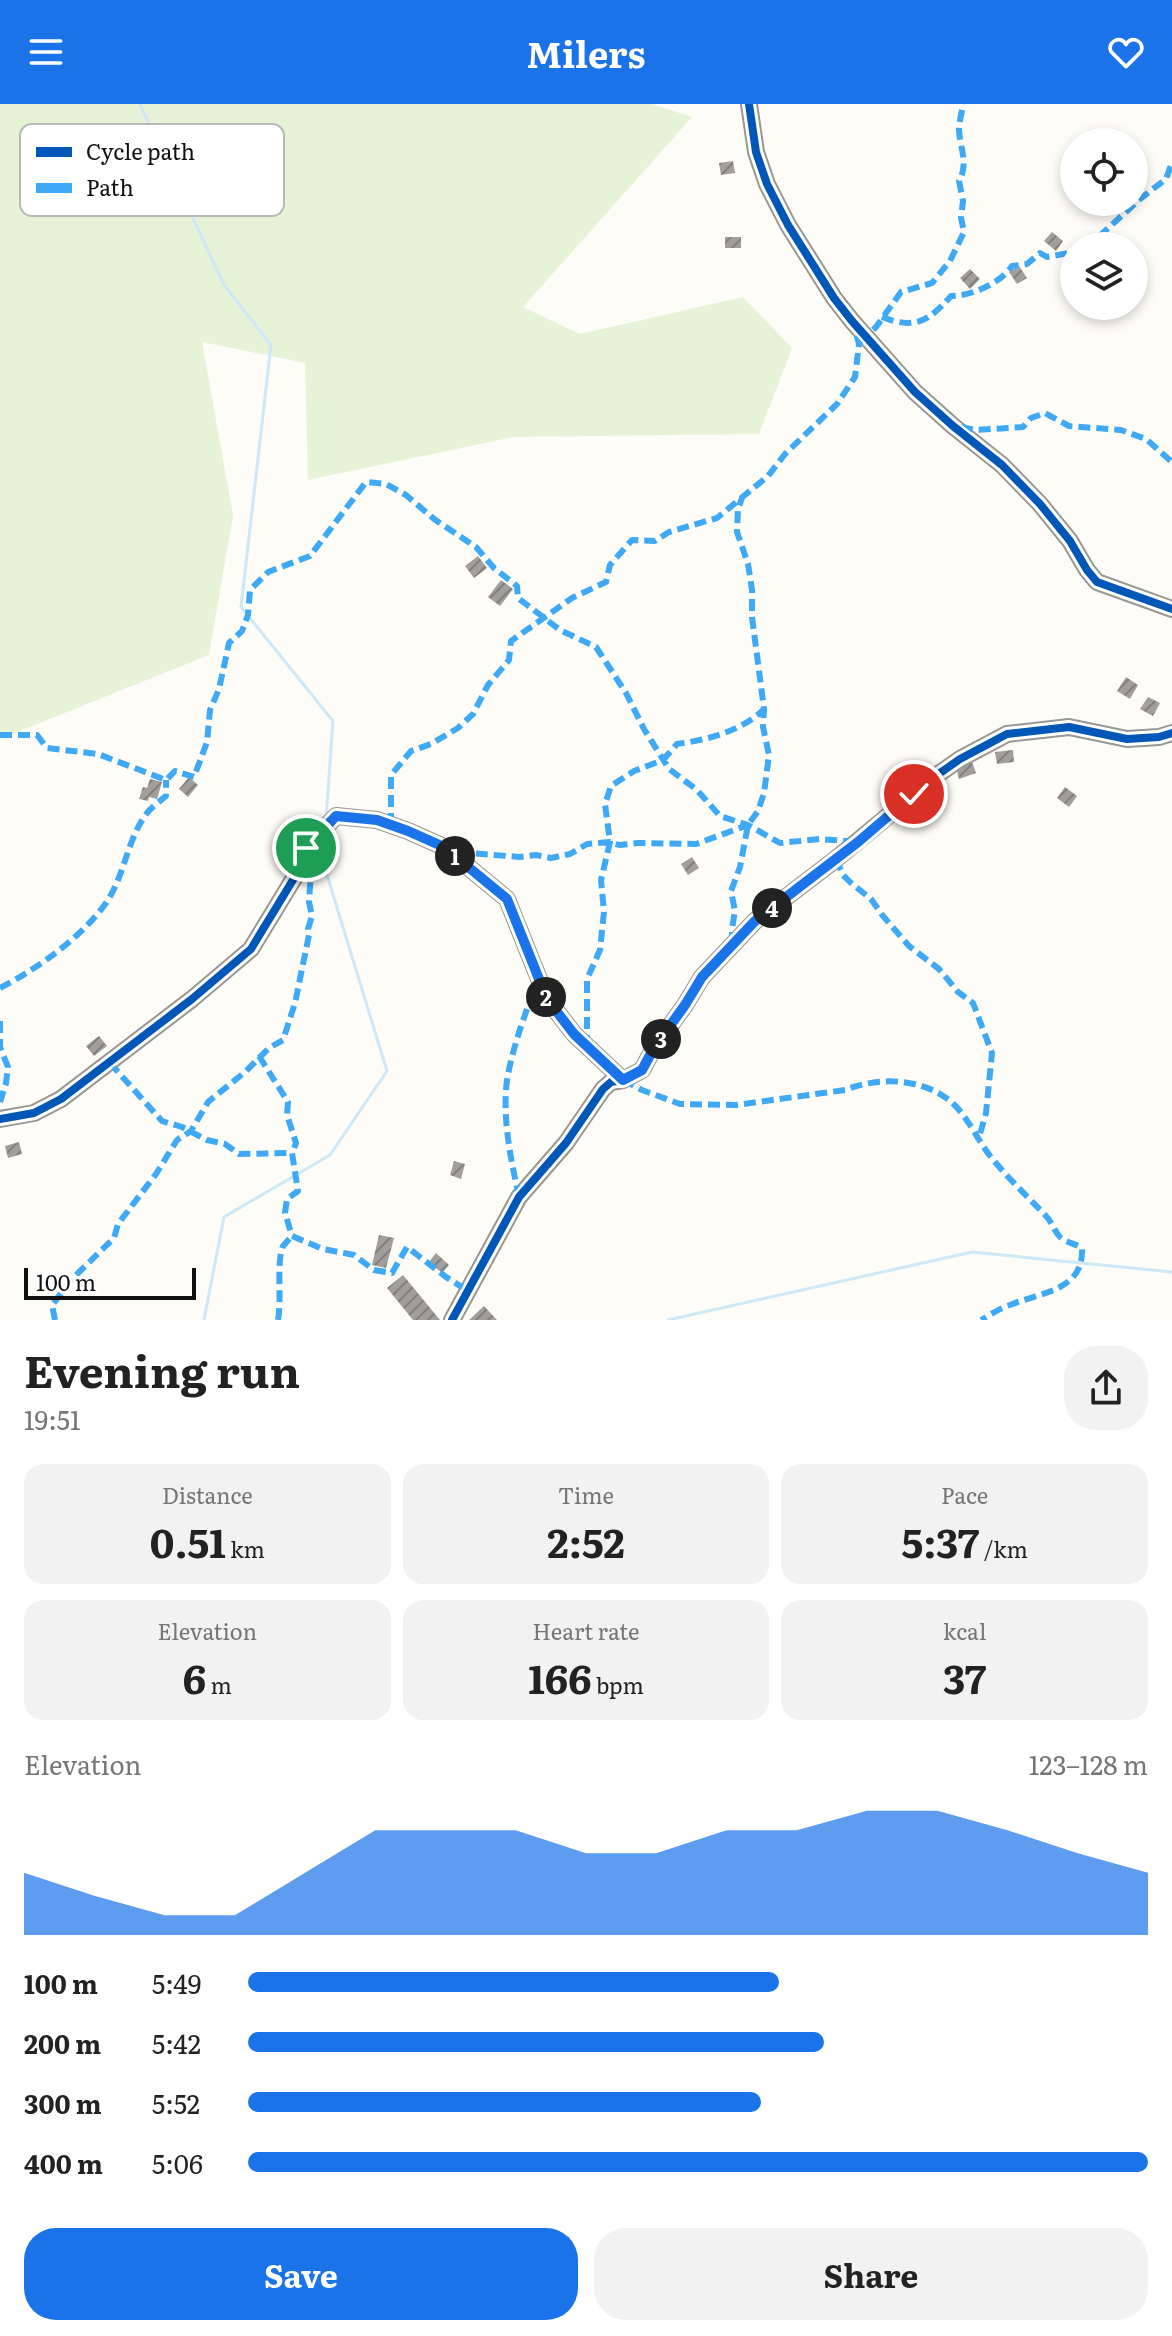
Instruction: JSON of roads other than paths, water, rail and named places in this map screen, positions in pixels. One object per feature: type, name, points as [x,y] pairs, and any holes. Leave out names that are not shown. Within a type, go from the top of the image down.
[{"type":"street","points":[[749,104],[756,152],[767,184],[795,237],[852,321],[915,392],[1002,465],[1040,504],[1097,582],[1172,609]]},
{"type":"street","points":[[452,1320],[519,1197],[566,1143],[603,1089],[611,1082],[623,1080],[642,1070],[702,977],[755,921],[960,759],[1007,734],[1069,727],[1127,739],[1172,733]]},
{"type":"street","points":[[0,1119],[34,1113],[61,1099],[192,999],[251,949],[296,875],[306,848],[336,816],[377,820],[444,847],[507,899],[547,999],[574,1034],[623,1080]]},
{"type":"waterway","points":[[140,104],[149,124]]},
{"type":"waterway","points":[[192,216],[224,285],[271,345],[241,607],[333,721],[326,819]]},
{"type":"waterway","points":[[204,1320],[224,1217],[330,1155],[387,1071],[323,862],[324,838]]},
{"type":"waterway","points":[[668,1320],[972,1252],[1172,1272]]}]
